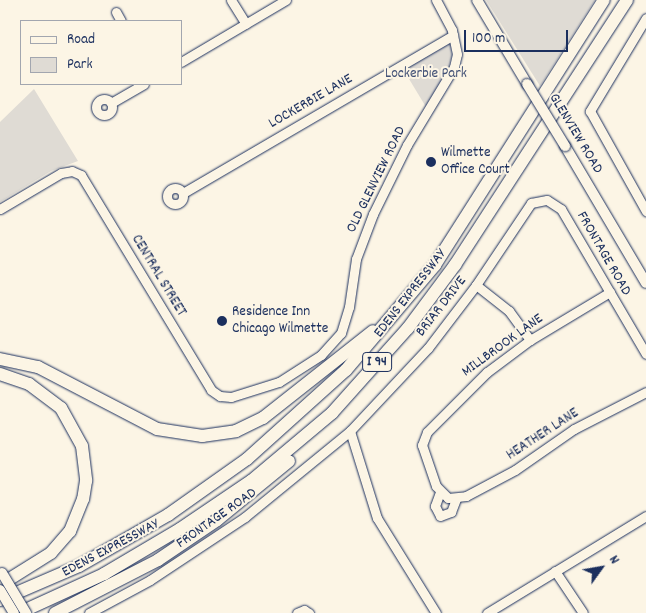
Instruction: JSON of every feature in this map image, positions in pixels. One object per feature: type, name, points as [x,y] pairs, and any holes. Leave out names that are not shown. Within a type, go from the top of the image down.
[{"type":"highway","name":"EDENS EXPRESSWAY","points":[[0,600],[79,566],[211,486],[315,401],[398,310],[461,227],[604,0]]},
{"type":"highway","name":"EDENS EXPRESSWAY","points":[[19,613],[104,574],[180,530],[251,481],[332,413],[408,328],[455,265],[627,0]]},
{"type":"highway","points":[[0,359],[38,367],[157,430],[186,436],[220,435],[249,426],[281,406],[398,310]]},
{"type":"highway","points":[[0,374],[30,384],[61,408],[82,446],[86,481],[80,508],[70,532],[44,558],[1,576]]},
{"type":"highway","points":[[55,613],[158,560],[217,520],[294,457],[332,413]]},
{"type":"main road","name":"GLENVIEW ROAD","points":[[477,0],[646,283]]},
{"type":"main road","points":[[1,576],[26,613]]},
{"type":"main road","points":[[0,590],[14,613]]},
{"type":"street","points":[[231,0],[246,24]]},
{"type":"street","points":[[182,61],[286,0]]},
{"type":"street","name":"OLD GLENVIEW ROAD","points":[[220,396],[250,393],[290,376],[321,355],[341,333],[347,318],[352,272],[360,244],[400,157],[454,67],[457,54],[454,35],[436,0]]},
{"type":"street","points":[[116,12],[121,20]]},
{"type":"street","points":[[646,18],[590,111],[646,211]]},
{"type":"street","name":"LOCKERBIE LANE","points":[[183,193],[454,35]]},
{"type":"street","points":[[111,103],[142,85]]},
{"type":"street","name":"CENTRAL STREET","points":[[0,209],[56,175],[72,171],[84,178],[208,385],[220,396]]},
{"type":"street","name":"BRIAR DRIVE","points":[[350,430],[428,348],[476,285],[527,207],[537,200],[547,200]]},
{"type":"street","name":"FRONTAGE ROAD","points":[[547,200],[561,209],[646,354]]},
{"type":"street","points":[[476,285],[509,311],[530,340]]},
{"type":"street","name":"MILLBROOK LANE","points":[[440,516],[435,506],[440,492],[423,451],[424,436],[472,384],[530,340],[610,292]]},
{"type":"street","name":"HEATHER LANE","points":[[440,516],[451,512],[452,498],[494,482],[574,429],[646,392]]},
{"type":"street","points":[[350,430],[377,518],[436,613]]},
{"type":"street","name":"FRONTAGE ROAD","points":[[89,613],[150,580],[246,517],[350,430]]},
{"type":"street","points":[[440,492],[452,498]]},
{"type":"street","points":[[487,613],[646,516]]},
{"type":"street","points":[[555,572],[583,613]]},
{"type":"street","points":[[297,613],[304,610],[309,613]]},
{"type":"green space","points":[[486,0],[595,0],[540,86]]},
{"type":"green space","name":"Lockerbie Park","points":[[450,42],[452,56],[448,69],[426,107],[403,69]]},
{"type":"green space","points":[[34,89],[78,161],[51,171],[0,202],[0,122]]},
{"type":"place","name":"Wilmette Office Court","points":[[431,162]]},
{"type":"place","name":"Residence Inn Chicago Wilmette","points":[[222,321]]}]
